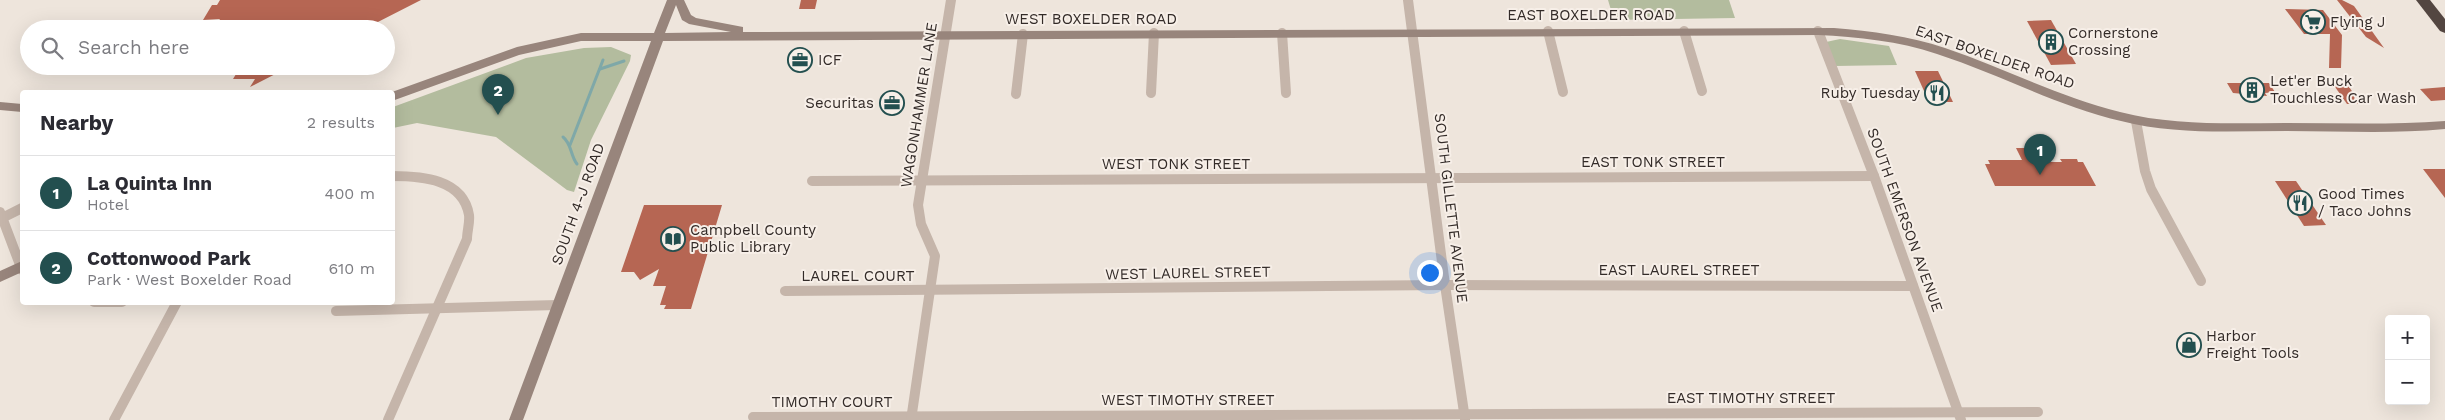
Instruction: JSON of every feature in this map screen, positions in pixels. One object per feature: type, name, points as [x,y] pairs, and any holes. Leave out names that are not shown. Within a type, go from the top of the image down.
[{"type":"highway","points":[[2423,0],[2445,28]]},
{"type":"main road","name":"SOUTH 4-J ROAD","points":[[516,420],[672,0]]},
{"type":"main road","points":[[679,0],[686,17],[693,21],[771,35]]},
{"type":"main road","name":"EAST BOXELDER ROAD","points":[[1412,32],[1818,31],[1881,36],[1940,51],[2090,107],[2136,121],[2186,126],[2223,127],[2396,129],[2445,125]]},
{"type":"main road","name":"WEST BOXELDER ROAD","points":[[771,35],[1412,32]]},
{"type":"main road","points":[[395,96],[517,51],[550,42],[581,37],[771,35]]},
{"type":"main road","points":[[0,106],[20,108]]},
{"type":"main road","points":[[0,277],[20,268]]},
{"type":"street","name":"WAGONHAMMER LANE","points":[[911,418],[932,290],[935,256],[921,224],[918,205],[920,180],[951,0]]},
{"type":"street","name":"SOUTH GILLETTE AVENUE","points":[[1408,0],[1445,285],[1465,417]]},
{"type":"street","points":[[1548,31],[1563,92]]},
{"type":"street","points":[[1684,31],[1702,91]]},
{"type":"street","name":"SOUTH EMERSON AVENUE","points":[[1818,31],[1874,176],[1959,416]]},
{"type":"street","points":[[1151,94],[1154,33]]},
{"type":"street","points":[[1282,33],[1286,93]]},
{"type":"street","points":[[1016,94],[1023,34]]},
{"type":"street","points":[[2136,121],[2145,171],[2151,189],[2202,281]]},
{"type":"street","points":[[388,420],[467,238],[469,216],[461,195],[444,182],[420,175],[395,176]]},
{"type":"street","name":"EAST TONK STREET","points":[[1432,178],[1874,176]]},
{"type":"street","name":"WEST TONK STREET","points":[[812,181],[1432,178]]},
{"type":"street","points":[[20,209],[1,216],[20,262]]},
{"type":"street","name":"EAST LAUREL STREET","points":[[1445,285],[1912,286]]},
{"type":"street","name":"WEST LAUREL STREET","points":[[932,290],[1445,285]]},
{"type":"street","name":"LAUREL COURT","points":[[785,291],[932,290]]},
{"type":"street","points":[[114,420],[176,305]]},
{"type":"street","points":[[336,311],[558,305]]},
{"type":"street","name":"EAST TIMOTHY STREET","points":[[1465,417],[1959,416],[2038,412]]},
{"type":"street","name":"TIMOTHY COURT","points":[[753,417],[911,418]]},
{"type":"street","name":"WEST TIMOTHY STREET","points":[[911,418],[1465,417]]},
{"type":"green space","points":[[1608,0],[1729,0],[1735,18],[1614,20]]},
{"type":"green space","points":[[1840,39],[1889,46],[1897,65],[1835,66],[1826,42]]},
{"type":"green space","points":[[611,47],[631,55],[630,61],[591,140],[574,192],[567,190],[496,137],[417,123],[395,128],[395,106],[526,58],[584,48]]},
{"type":"building","points":[[220,0],[421,0],[382,20],[203,20],[212,5],[217,5]]},
{"type":"building","points":[[801,0],[817,0],[815,9],[799,9]]},
{"type":"building","name":"Flying J","points":[[2337,0],[2342,0],[2354,6],[2384,48],[2366,37]]},
{"type":"building","name":"Flying J","points":[[2285,9],[2323,10],[2342,35],[2341,68],[2329,68],[2330,34],[2304,34]]},
{"type":"building","name":"Cornerstone Crossing","points":[[2051,20],[2076,64],[2051,65],[2027,21]]},
{"type":"building","name":"Ruby Tuesday","points":[[1915,71],[1938,71],[1953,102],[1929,102]]},
{"type":"building","points":[[235,75],[273,75],[250,87],[255,79],[233,79]]},
{"type":"building","name":"Let'er Buck Touchless Car Wash","points":[[2227,83],[2269,83],[2275,92],[2265,93],[2267,96],[2233,93]]},
{"type":"building","points":[[2333,84],[2347,84],[2361,104],[2347,104]]},
{"type":"building","points":[[2445,87],[2445,100],[2431,101],[2420,89]]},
{"type":"building","points":[[2016,148],[2032,148],[2037,160],[2042,162],[2062,162],[2060,159],[2077,159],[2078,162],[2083,162],[2096,186],[1995,186],[1985,164],[1990,164],[1988,160],[2022,160]]},
{"type":"building","points":[[2423,169],[2445,169],[2445,198]]},
{"type":"building","name":"Good Times / Taco Johns","points":[[2275,181],[2296,181],[2326,225],[2304,226]]},
{"type":"building","name":"Campbell County Public Library","points":[[644,205],[722,205],[691,309],[664,309],[666,305],[660,305],[666,286],[653,286],[659,269],[640,280],[634,272],[621,272]]},
{"type":"waterway","points":[[570,145],[603,60]]},
{"type":"waterway","points":[[600,69],[624,61]]},
{"type":"waterway","points":[[563,137],[568,143],[577,164]]},
{"type":"place","name":"Flying J","points":[[2313,22]]},
{"type":"place","name":"Cornerstone Crossing","points":[[2051,42]]},
{"type":"place","name":"ICF","points":[[800,60]]},
{"type":"place","name":"Let'er Buck Touchless Car Wash","points":[[2252,90]]},
{"type":"place","name":"Ruby Tuesday","points":[[1937,93]]},
{"type":"place","name":"Securitas","points":[[892,103]]},
{"type":"place","name":"Cottonwood Park","points":[[498,115]]},
{"type":"place","name":"La Quinta Inn","points":[[2040,175]]},
{"type":"place","name":"Good Times / Taco Johns","points":[[2300,203]]},
{"type":"place","name":"Campbell County Public Library","points":[[673,239]]},
{"type":"place","name":"Harbor Freight Tools","points":[[2189,345]]}]
